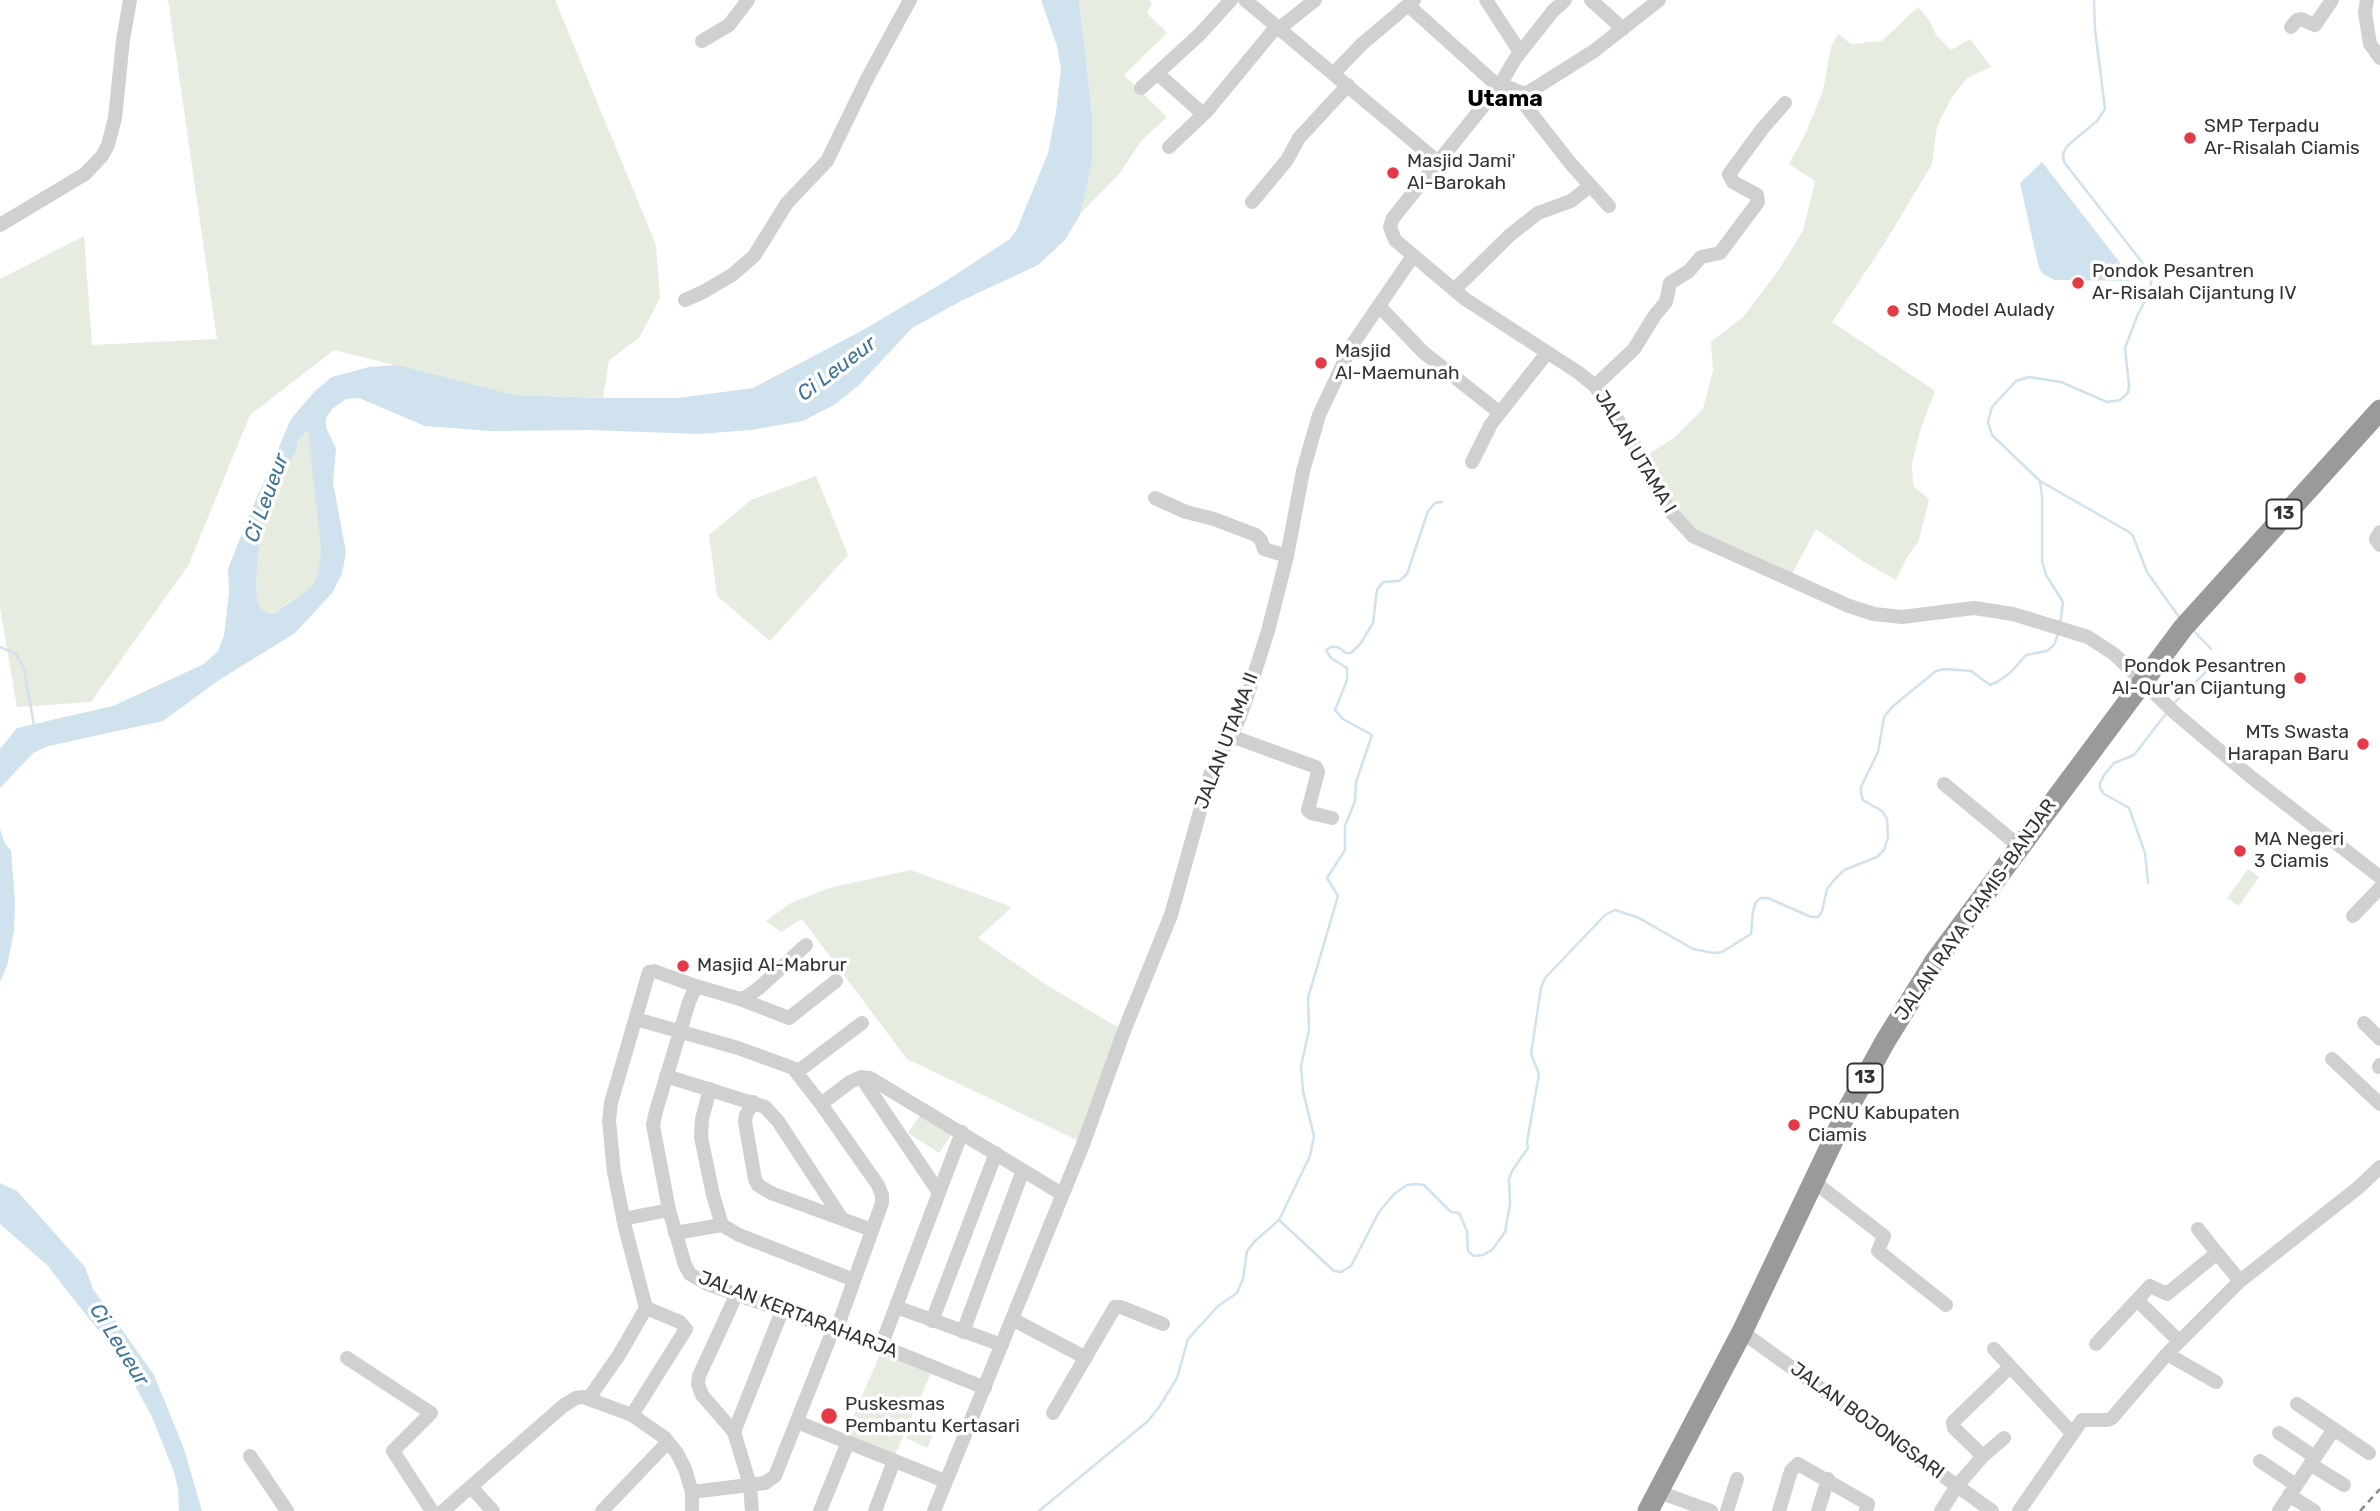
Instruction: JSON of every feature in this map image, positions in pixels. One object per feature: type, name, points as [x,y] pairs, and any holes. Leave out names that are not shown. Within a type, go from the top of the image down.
[{"type":"highway","name":"JALAN RAYA CIAMIS-BANJAR","points":[[1648,1511],[1742,1332],[1845,1114],[1886,1040],[1936,961],[2141,682],[2187,624],[2380,412]]},
{"type":"street","points":[[0,225],[85,174],[102,156],[108,145],[115,118],[130,0]]},
{"type":"street","points":[[702,41],[729,25],[748,0]]},
{"type":"street","points":[[685,300],[718,283],[748,261],[769,234],[787,203],[827,161],[910,0]]},
{"type":"street","points":[[1141,88],[1199,35],[1231,0]]},
{"type":"street","points":[[1245,0],[1437,161]]},
{"type":"street","points":[[1169,146],[1203,114],[1279,27],[1315,0]]},
{"type":"street","points":[[1486,0],[1520,52]]},
{"type":"street","name":"JALAN UTAMA I","points":[[1565,0],[1520,52],[1504,78],[1505,88],[1437,161],[1391,222],[1392,236],[1454,290],[1595,386],[1637,449],[1669,510],[1684,529],[1704,542],[1874,614],[1902,617],[1975,608],[2002,612],[2088,637],[2109,650],[2141,682],[2251,777],[2380,877]]},
{"type":"street","points":[[1591,0],[1623,29]]},
{"type":"street","points":[[1505,88],[1522,93],[1529,92],[1594,51],[1659,0]]},
{"type":"street","points":[[2291,27],[2301,19],[2316,24],[2332,0]]},
{"type":"street","points":[[2367,0],[2365,13],[2370,44],[2380,58]]},
{"type":"street","points":[[1334,74],[1362,44],[1411,2],[1505,88],[1609,206]]},
{"type":"street","points":[[1157,73],[1203,114]]},
{"type":"street","points":[[1252,202],[1287,160],[1299,138],[1348,85]]},
{"type":"street","points":[[1595,386],[1634,349],[1666,302],[1670,282],[1689,271],[1704,255],[1720,253],[1758,202],[1757,195],[1733,182],[1730,174],[1785,103]]},
{"type":"street","points":[[1454,290],[1510,235],[1538,213],[1571,201],[1590,186]]},
{"type":"street","name":"JALAN UTAMA II","points":[[934,1511],[1171,915],[1211,772],[1231,736],[1251,684],[1319,415],[1346,356],[1413,256]]},
{"type":"street","points":[[1379,306],[1423,352],[1500,413]]},
{"type":"street","points":[[1472,462],[1500,413],[1547,353]]},
{"type":"street","points":[[1155,498],[1186,512],[1256,535],[1266,550],[1285,556]]},
{"type":"street","points":[[2380,532],[2376,539],[2380,545]]},
{"type":"street","points":[[1231,736],[1317,768],[1317,779],[1308,810],[1332,818]]},
{"type":"street","points":[[1944,784],[2019,846]]},
{"type":"street","points":[[2353,916],[2380,888]]},
{"type":"street","points":[[740,999],[759,988],[806,945]]},
{"type":"street","points":[[589,1398],[619,1355],[646,1308],[614,1172],[609,1112],[651,971],[740,999],[789,1018],[836,981]]},
{"type":"street","name":"JALAN KERTARAHARJA","points":[[696,986],[680,1030],[653,1125],[669,1210],[690,1274],[707,1284],[881,1346],[985,1388]]},
{"type":"street","points":[[636,1019],[770,1059],[797,1072],[881,1191],[882,1203],[854,1280],[775,1476],[765,1483],[692,1492]]},
{"type":"street","points":[[797,1072],[862,1023]]},
{"type":"street","points":[[2364,1023],[2380,1039]]},
{"type":"street","points":[[2332,1059],[2380,1104]]},
{"type":"street","points":[[666,1076],[765,1107],[778,1121],[842,1219]]},
{"type":"street","points":[[821,1104],[861,1077],[881,1083],[1062,1194]]},
{"type":"street","points":[[861,1077],[938,1191]]},
{"type":"street","points":[[710,1089],[702,1119],[701,1137],[722,1226]]},
{"type":"street","points":[[753,1102],[745,1122],[758,1185],[771,1193],[872,1230]]},
{"type":"street","points":[[881,1346],[962,1132]]},
{"type":"street","points":[[932,1321],[996,1153]]},
{"type":"street","points":[[2019,1511],[2084,1419],[2112,1418],[2166,1354],[2240,1281],[2380,1167]]},
{"type":"street","points":[[963,1332],[1023,1170]]},
{"type":"street","points":[[1813,1181],[1884,1236],[1878,1251],[1946,1305]]},
{"type":"street","points":[[623,1219],[669,1210]]},
{"type":"street","points":[[675,1233],[722,1226],[854,1280]]},
{"type":"street","points":[[2198,1229],[2240,1281]]},
{"type":"street","points":[[2096,1344],[2150,1286],[2166,1294],[2175,1290],[2217,1253]]},
{"type":"street","points":[[734,1293],[734,1300],[699,1376],[698,1384],[702,1395],[734,1432],[750,1485],[752,1511]]},
{"type":"street","points":[[2137,1300],[2179,1341]]},
{"type":"street","points":[[896,1307],[1002,1345]]},
{"type":"street","points":[[1053,1413],[1115,1307],[1163,1324]]},
{"type":"street","points":[[632,1415],[686,1329],[680,1322],[646,1308]]},
{"type":"street","points":[[734,1432],[782,1311]]},
{"type":"street","points":[[1012,1319],[1086,1358]]},
{"type":"street","name":"JALAN BOJONGSARI","points":[[1742,1332],[1992,1511]]},
{"type":"street","points":[[1994,1349],[2072,1433]]},
{"type":"street","points":[[2166,1354],[2216,1382]]},
{"type":"street","points":[[347,1358],[431,1413],[393,1451],[432,1511]]},
{"type":"street","points":[[1983,1456],[1954,1427],[1953,1422],[2010,1367]]},
{"type":"street","points":[[443,1511],[563,1406],[576,1398],[589,1398],[632,1415],[659,1432],[681,1460],[692,1492],[692,1511]]},
{"type":"street","points":[[2297,1404],[2369,1453]]},
{"type":"street","points":[[797,1422],[945,1481]]},
{"type":"street","points":[[2279,1511],[2334,1429]]},
{"type":"street","points":[[2279,1433],[2344,1485]]},
{"type":"street","points":[[1941,1511],[1956,1486],[1983,1456],[2004,1438]]},
{"type":"street","points":[[602,1511],[668,1442]]},
{"type":"street","points":[[820,1511],[848,1442]]},
{"type":"street","points":[[250,1456],[287,1511]]},
{"type":"street","points":[[875,1511],[894,1461]]},
{"type":"street","points":[[2260,1461],[2314,1511]]},
{"type":"street","points":[[1779,1511],[1791,1473],[1827,1483],[1868,1504],[1866,1511]]},
{"type":"street","points":[[1727,1511],[1737,1479]]},
{"type":"street","points":[[1818,1511],[1827,1483]]},
{"type":"street","points":[[471,1487],[493,1511]]},
{"type":"street","points":[[1659,1492],[1711,1511]]},
{"type":"shaded area","points":[[168,0],[555,0],[656,245],[660,298],[639,338],[609,360],[603,398],[515,395],[334,350],[250,415],[188,566],[91,702],[17,707],[0,608],[0,279],[84,236],[92,345],[217,339]]},
{"type":"shaded area","points":[[1079,0],[1149,0],[1152,3],[1147,13],[1167,33],[1124,75],[1167,117],[1141,141],[1119,174],[1080,214],[1092,164],[1092,114]]},
{"type":"shaded area","points":[[1918,7],[1929,20],[1936,35],[1951,50],[1970,39],[1991,67],[1967,78],[1952,97],[1937,126],[1932,164],[1884,244],[1832,322],[1935,391],[1920,431],[1912,464],[1913,486],[1929,499],[1919,540],[1896,580],[1816,529],[1792,574],[1696,531],[1680,516],[1646,456],[1675,437],[1703,409],[1713,371],[1711,342],[1744,316],[1778,271],[1803,231],[1815,181],[1789,164],[1805,135],[1823,91],[1831,47],[1838,34],[1851,44],[1882,41]]},
{"type":"shaded area","points":[[309,429],[321,550],[318,573],[313,585],[280,608],[279,612],[272,614],[261,610],[257,602],[260,538],[280,490],[283,471],[296,452],[298,440]]},
{"type":"shaded area","points":[[816,476],[848,555],[770,641],[717,596],[709,535],[751,500]]},
{"type":"shaded area","points":[[2248,869],[2259,877],[2239,906],[2227,898]]},
{"type":"shaded area","points":[[911,870],[1012,907],[978,938],[1048,986],[1121,1029],[1079,1141],[907,1059],[802,919],[781,932],[766,921],[791,903],[829,888]]},
{"type":"shaded area","points":[[920,1115],[951,1135],[939,1153],[908,1133]]},
{"type":"shaded area","points":[[881,1352],[932,1371],[894,1457],[844,1438]]},
{"type":"shaded area","points":[[914,1418],[937,1426],[927,1448],[906,1438]]},
{"type":"water","name":"Ci Leueur","points":[[1041,0],[1079,0],[1092,114],[1092,164],[1080,215],[1065,240],[1038,265],[961,301],[912,328],[859,385],[834,405],[803,421],[751,430],[698,434],[591,430],[491,431],[425,426],[359,398],[346,399],[332,409],[326,418],[326,427],[336,449],[333,483],[346,552],[342,574],[332,593],[295,633],[219,680],[163,721],[49,746],[33,753],[0,788],[0,749],[17,728],[113,706],[204,664],[218,651],[224,636],[229,592],[228,569],[248,518],[291,419],[316,390],[332,377],[369,367],[397,365],[515,395],[603,398],[678,398],[753,388],[863,330],[1010,239],[1017,229],[1048,153],[1061,69],[1057,46]],"holes":[[[308,430],[321,550],[318,573],[313,585],[279,612],[272,614],[261,610],[257,601],[256,580],[260,538],[280,490],[283,471],[296,452],[298,440]]]},
{"type":"water","points":[[2042,162],[2131,277],[2131,281],[2055,280],[2043,274],[2039,268],[2020,183]]},
{"type":"water","points":[[0,829],[5,844],[11,850],[15,902],[14,931],[7,966],[0,982]]},
{"type":"water","name":"Ci Leueur","points":[[0,1183],[17,1191],[85,1267],[93,1289],[154,1375],[184,1449],[202,1511],[179,1511],[174,1472],[152,1417],[120,1358],[47,1265],[0,1224]]},
{"type":"waterway","points":[[2060,624],[2063,602],[2046,575],[2042,561],[2040,481],[1992,435],[1988,422],[1992,407],[2016,381],[2029,377],[2061,382],[2107,402],[2120,400],[2128,393],[2125,348],[2150,292],[2152,275],[2064,162],[2063,154],[2067,146],[2097,121],[2105,109],[2094,0]]},
{"type":"waterway","points":[[2040,481],[2129,532],[2147,572],[2179,617]]},
{"type":"waterway","points":[[1039,1511],[1148,1421],[1159,1407],[1177,1378],[1188,1339],[1218,1306],[1237,1293],[1243,1279],[1247,1251],[1279,1220],[1310,1156],[1314,1136],[1303,1091],[1301,1066],[1309,1030],[1308,998],[1338,896],[1327,878],[1345,850],[1345,826],[1355,801],[1356,782],[1372,735],[1343,719],[1335,710],[1347,680],[1347,668],[1331,658],[1326,650],[1338,647],[1351,653],[1361,643],[1373,623],[1377,590],[1383,582],[1399,581],[1407,574],[1428,511],[1435,503],[1442,502]]},
{"type":"waterway","points":[[2194,631],[2211,649]]},
{"type":"waterway","points":[[1279,1220],[1334,1271],[1341,1272],[1351,1266],[1379,1212],[1394,1194],[1407,1185],[1424,1185],[1451,1212],[1459,1213],[1467,1231],[1468,1251],[1474,1256],[1492,1250],[1505,1232],[1510,1204],[1509,1179],[1528,1148],[1539,1074],[1531,1054],[1541,988],[1545,978],[1605,915],[1615,910],[1639,918],[1693,949],[1714,953],[1722,952],[1751,934],[1753,911],[1756,902],[1761,898],[1768,898],[1811,917],[1818,917],[1827,889],[1835,879],[1844,870],[1877,857],[1884,850],[1888,837],[1887,819],[1882,811],[1863,800],[1861,787],[1878,752],[1884,717],[1892,707],[1936,671],[1971,671],[1990,685],[1997,682],[2010,673],[2026,655],[2047,651],[2054,645],[2058,634]]},
{"type":"waterway","points":[[0,647],[16,654],[24,669],[34,725]]},
{"type":"waterway","points":[[2174,703],[2208,670]]},
{"type":"waterway","points":[[2148,883],[2145,853],[2129,808],[2104,794],[2100,783],[2114,763],[2134,755],[2168,711]]},
{"type":"railway","points":[[2360,1511],[2380,1489]]},
{"type":"place","name":"SMP Terpadu Ar-Risalah Ciamis","points":[[2190,138]]},
{"type":"place","name":"Masjid Jami' Al-Barokah","points":[[1393,173]]},
{"type":"place","name":"Pondok Pesantren Ar-Risalah Cijantung IV","points":[[2078,283]]},
{"type":"place","name":"SD Model Aulady","points":[[1893,311]]},
{"type":"place","name":"Masjid Al-Maemunah","points":[[1321,363]]},
{"type":"place","name":"Pondok Pesantren Al-Qur'an Cijantung","points":[[2300,678]]},
{"type":"place","name":"MTs Swasta Harapan Baru","points":[[2363,744]]},
{"type":"place","name":"MA Negeri 3 Ciamis","points":[[2240,851]]},
{"type":"place","name":"Masjid Al-Mabrur","points":[[683,966]]},
{"type":"place","name":"PCNU Kabupaten Ciamis","points":[[1794,1125]]},
{"type":"place","name":"Puskesmas Pembantu Kertasari","points":[[829,1416]]},
{"type":"district","name":"Utama","points":[[1505,99]]}]
